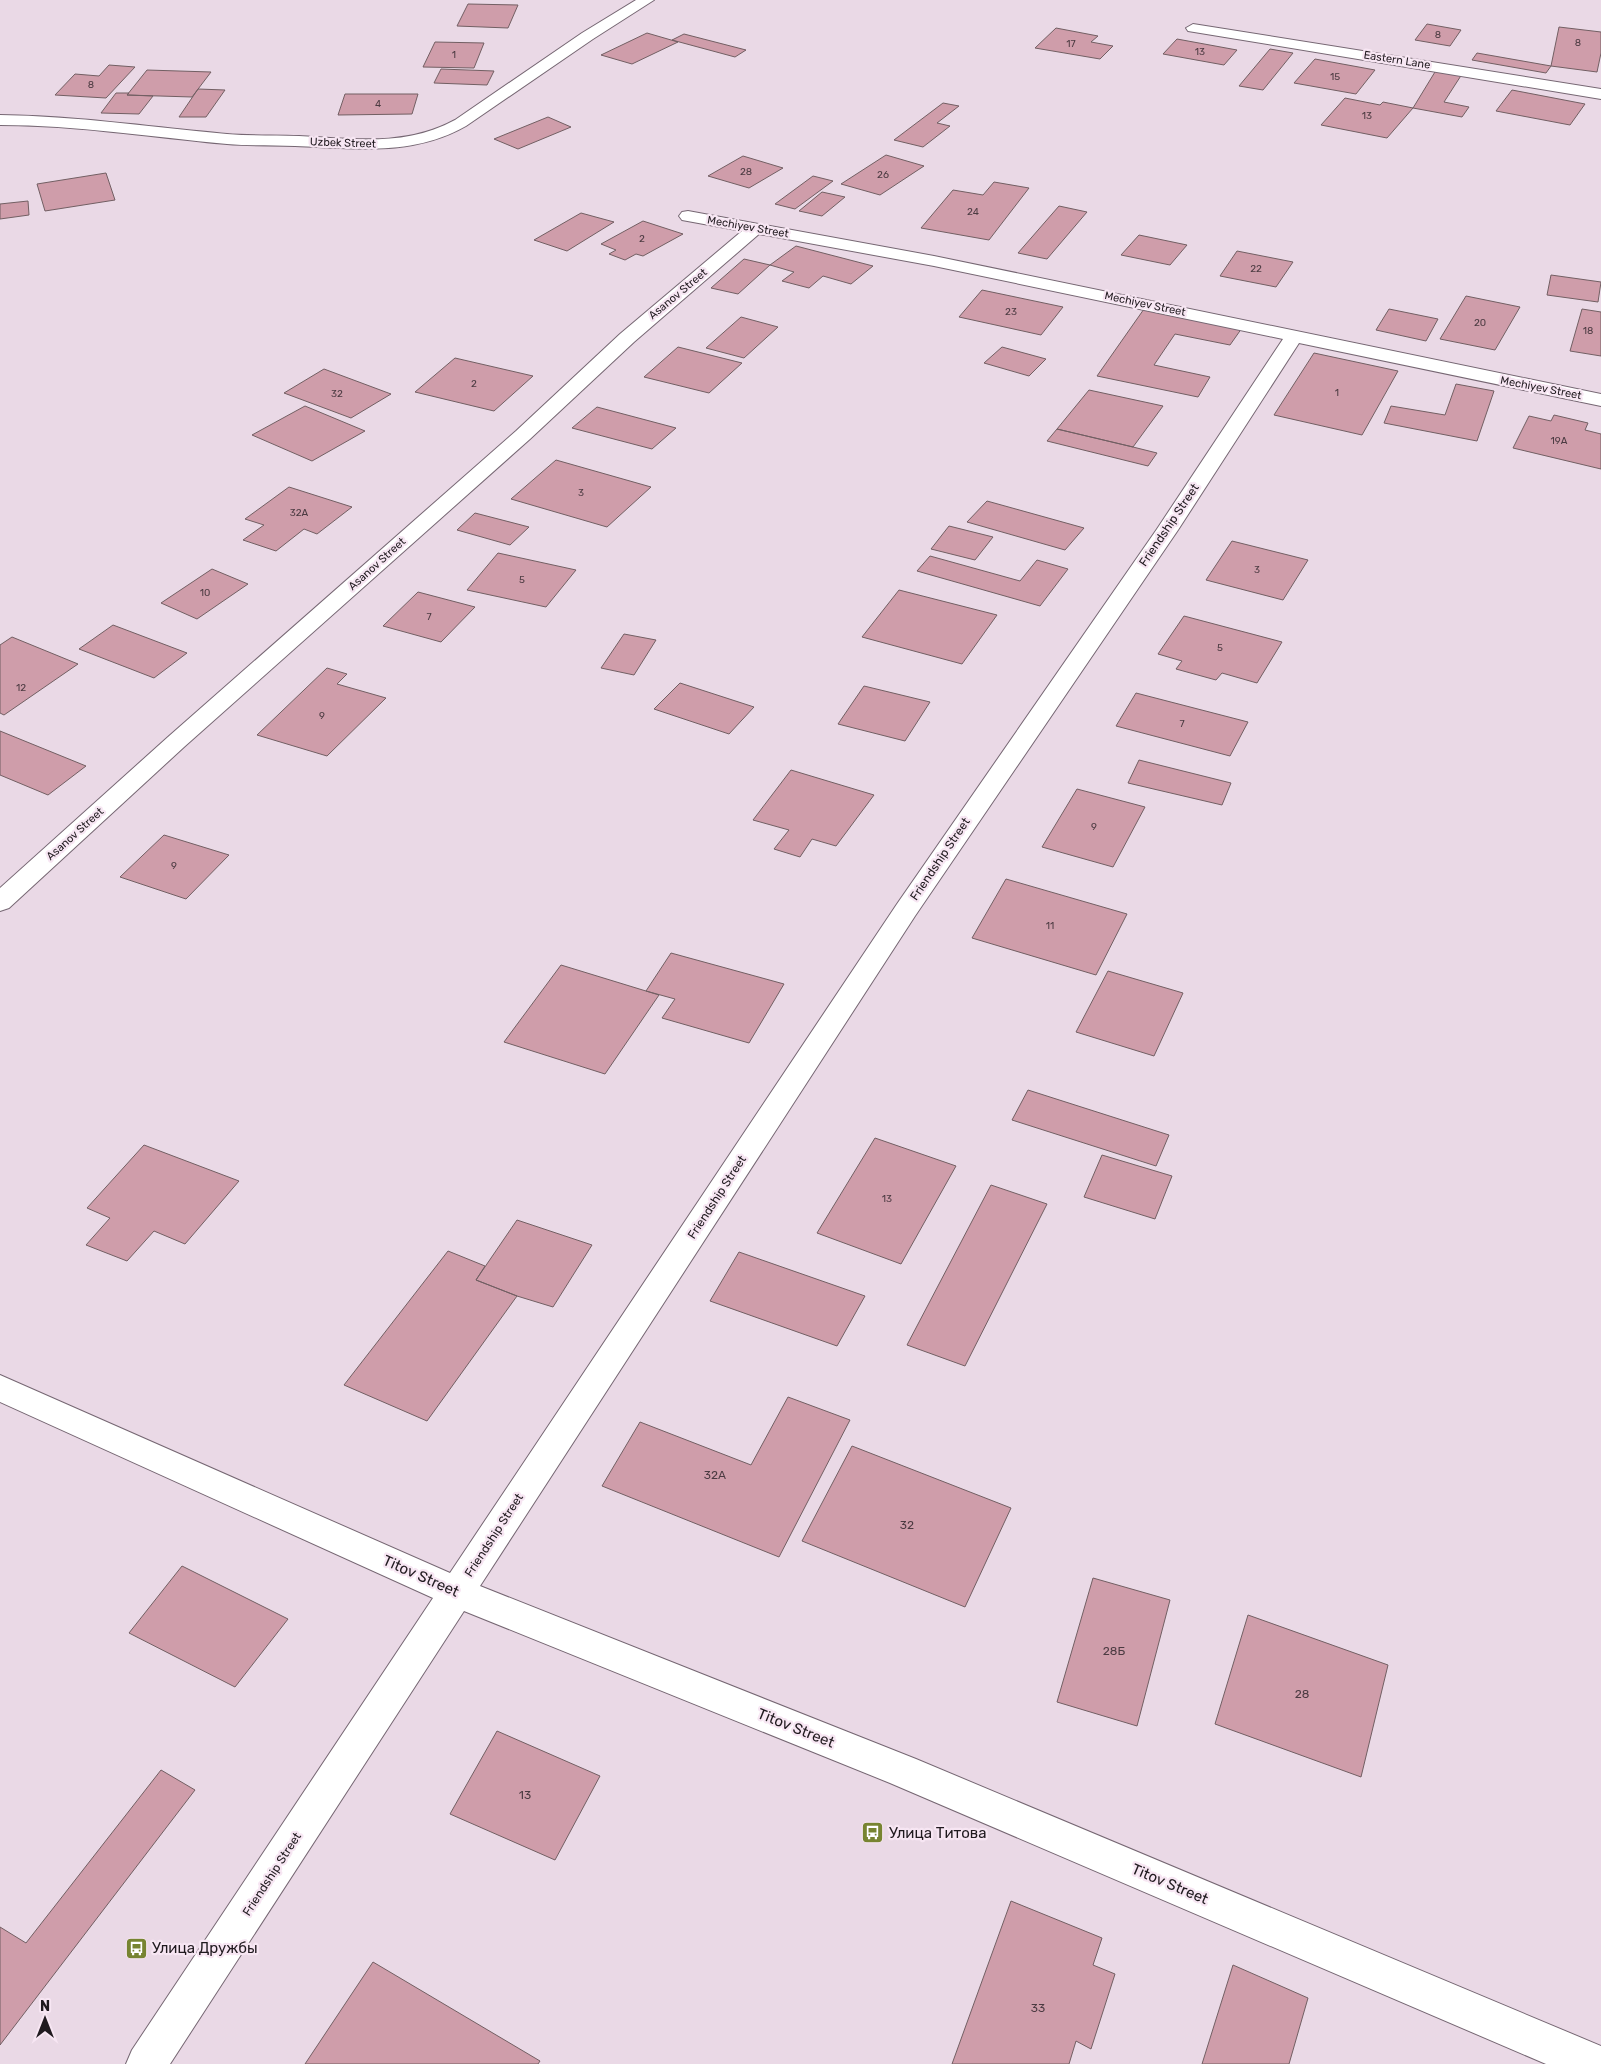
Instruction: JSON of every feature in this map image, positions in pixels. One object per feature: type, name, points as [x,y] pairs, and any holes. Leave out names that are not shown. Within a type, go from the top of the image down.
[{"type":"street","name":"Uzbek Street","points":[[0,120],[51,119],[221,138],[365,145],[390,144],[414,140],[440,134],[461,123],[529,78],[587,36],[647,0]]},
{"type":"street","name":"Eastern Lane","points":[[1192,28],[1601,94]]},
{"type":"street","name":"Mechiyev Street","points":[[688,216],[934,261],[1601,400]]},
{"type":"street","name":"Asanov Street","points":[[0,902],[176,742],[523,435],[627,338],[756,228]]},
{"type":"street","name":"Friendship Street","points":[[146,2064],[906,910],[1167,530],[1295,335]]},
{"type":"street","name":"Titov Street","points":[[0,1388],[457,1592],[903,1771],[1594,2064]]},
{"type":"building","points":[[468,4],[518,5],[508,28],[457,26]]},
{"type":"building","points":[[1427,24],[1461,30],[1450,46],[1415,40]]},
{"type":"building","points":[[1559,27],[1601,32],[1601,53],[1597,72],[1551,66]]},
{"type":"building","points":[[1056,28],[1098,36],[1091,42],[1113,46],[1100,59],[1035,48]]},
{"type":"building","points":[[647,33],[678,42],[632,64],[601,55]]},
{"type":"building","points":[[684,34],[746,50],[735,57],[672,40]]},
{"type":"building","points":[[1177,39],[1237,50],[1224,65],[1163,54]]},
{"type":"building","points":[[435,42],[484,43],[474,68],[423,67]]},
{"type":"building","points":[[1270,49],[1293,53],[1263,90],[1239,86]]},
{"type":"building","points":[[1477,53],[1551,66],[1546,73],[1472,60]]},
{"type":"building","points":[[1315,59],[1375,70],[1356,94],[1294,83]]},
{"type":"building","points":[[109,65],[135,67],[106,98],[55,95],[75,74],[99,76]]},
{"type":"building","points":[[1438,67],[1464,71],[1444,102],[1469,107],[1462,117],[1413,108]]},
{"type":"building","points":[[441,69],[494,71],[487,85],[434,83]]},
{"type":"building","points":[[147,70],[211,72],[192,97],[127,95]]},
{"type":"building","points":[[198,89],[225,90],[206,117],[179,117]]},
{"type":"building","points":[[1512,90],[1585,104],[1570,125],[1496,111]]},
{"type":"building","points":[[116,93],[153,96],[139,114],[101,113]]},
{"type":"building","points":[[345,94],[418,94],[412,114],[338,115]]},
{"type":"building","points":[[1345,98],[1380,105],[1383,102],[1413,108],[1387,138],[1321,125]]},
{"type":"building","points":[[943,103],[959,106],[937,123],[950,126],[923,147],[894,140]]},
{"type":"building","points":[[548,117],[571,127],[518,149],[494,139]]},
{"type":"building","points":[[886,155],[924,166],[880,195],[841,184]]},
{"type":"building","points":[[743,156],[783,168],[749,188],[708,176]]},
{"type":"building","points":[[106,173],[115,200],[45,211],[37,184]]},
{"type":"building","points":[[813,176],[833,181],[795,209],[775,204]]},
{"type":"building","points":[[994,182],[1029,188],[989,240],[921,228],[953,190],[983,195]]},
{"type":"building","points":[[822,192],[845,197],[822,216],[799,211]]},
{"type":"building","points":[[28,201],[29,215],[0,219],[0,204]]},
{"type":"building","points":[[1059,206],[1087,212],[1047,259],[1018,253]]},
{"type":"building","points":[[581,213],[614,222],[567,251],[534,240]]},
{"type":"building","points":[[643,221],[683,234],[643,256],[636,254],[625,260],[609,254],[616,250],[601,244]]},
{"type":"building","points":[[1139,235],[1187,245],[1170,265],[1121,255]]},
{"type":"building","points":[[796,246],[873,266],[851,284],[823,276],[809,288],[782,281],[794,272],[770,265]]},
{"type":"building","points":[[1237,251],[1293,262],[1276,287],[1220,276]]},
{"type":"building","points":[[744,259],[770,265],[738,294],[711,288]]},
{"type":"building","points":[[1551,275],[1601,282],[1598,302],[1547,295]]},
{"type":"building","points":[[982,290],[1063,307],[1041,335],[959,317]]},
{"type":"building","points":[[1466,296],[1520,307],[1495,350],[1440,339]]},
{"type":"building","points":[[1144,309],[1242,328],[1230,345],[1175,334],[1154,365],[1210,377],[1198,397],[1097,376]]},
{"type":"building","points":[[1389,309],[1438,319],[1426,341],[1376,330]]},
{"type":"building","points":[[1582,309],[1601,312],[1601,356],[1570,351]]},
{"type":"building","points":[[741,317],[778,327],[744,358],[706,348]]},
{"type":"building","points":[[678,347],[742,363],[709,393],[644,377]]},
{"type":"building","points":[[1002,347],[1046,359],[1029,376],[984,363]]},
{"type":"building","points":[[1314,353],[1398,371],[1362,435],[1274,415]]},
{"type":"building","points":[[455,358],[533,376],[494,411],[415,392]]},
{"type":"building","points":[[324,369],[391,394],[351,418],[284,393]]},
{"type":"building","points":[[1456,384],[1494,391],[1477,441],[1384,423],[1391,406],[1445,415]]},
{"type":"building","points":[[1089,390],[1163,406],[1133,447],[1057,429]]},
{"type":"building","points":[[305,406],[365,431],[312,461],[252,435]]},
{"type":"building","points":[[597,407],[676,428],[652,449],[572,428]]},
{"type":"building","points":[[1554,415],[1588,423],[1585,430],[1601,434],[1601,469],[1513,448],[1529,416],[1551,421]]},
{"type":"building","points":[[1057,429],[1157,453],[1148,466],[1047,441]]},
{"type":"building","points":[[556,460],[651,487],[607,527],[511,499]]},
{"type":"building","points":[[289,487],[352,507],[317,534],[304,529],[276,551],[243,540],[264,525],[245,519]]},
{"type":"building","points":[[987,501],[1084,528],[1065,550],[967,522]]},
{"type":"building","points":[[475,513],[529,527],[510,545],[457,530]]},
{"type":"building","points":[[949,526],[993,537],[975,560],[931,549]]},
{"type":"building","points":[[1232,541],[1308,560],[1283,600],[1206,580]]},
{"type":"building","points":[[498,553],[576,570],[546,607],[467,590]]},
{"type":"building","points":[[930,556],[1020,581],[1037,560],[1068,569],[1040,606],[917,571]]},
{"type":"building","points":[[212,569],[248,584],[197,619],[161,603]]},
{"type":"building","points":[[899,590],[997,615],[962,664],[862,637]]},
{"type":"building","points":[[418,592],[475,607],[441,642],[383,626]]},
{"type":"building","points":[[1184,616],[1282,642],[1257,683],[1222,673],[1216,680],[1176,669],[1182,661],[1158,654]]},
{"type":"building","points":[[113,625],[187,653],[154,678],[79,649]]},
{"type":"building","points":[[624,634],[656,640],[634,675],[601,668]]},
{"type":"building","points":[[12,637],[78,664],[4,715],[0,713],[0,645]]},
{"type":"building","points":[[327,668],[347,674],[337,684],[386,698],[327,756],[257,735]]},
{"type":"building","points":[[680,683],[754,707],[729,734],[654,709]]},
{"type":"building","points":[[864,686],[930,702],[905,741],[838,724]]},
{"type":"building","points":[[1136,693],[1248,722],[1230,756],[1116,726]]},
{"type":"building","points":[[0,731],[86,766],[48,795],[0,775]]},
{"type":"building","points":[[1139,760],[1231,783],[1222,805],[1128,783]]},
{"type":"building","points":[[791,770],[874,795],[836,846],[812,839],[800,857],[774,849],[789,830],[753,820]]},
{"type":"building","points":[[1077,789],[1145,807],[1113,867],[1042,847]]},
{"type":"building","points":[[164,835],[229,855],[186,899],[120,877]]},
{"type":"building","points":[[1006,879],[1127,914],[1096,975],[972,938]]},
{"type":"building","points":[[671,953],[784,984],[749,1043],[662,1018],[675,999],[646,991]]},
{"type":"building","points":[[561,965],[659,995],[605,1074],[504,1042]]},
{"type":"building","points":[[1108,971],[1183,993],[1154,1056],[1076,1032]]},
{"type":"building","points":[[1028,1090],[1169,1135],[1156,1166],[1012,1120]]},
{"type":"building","points":[[875,1138],[956,1166],[901,1264],[817,1233]]},
{"type":"building","points":[[144,1145],[239,1181],[185,1244],[154,1231],[127,1261],[86,1245],[110,1218],[87,1208]]},
{"type":"building","points":[[1102,1155],[1172,1176],[1155,1219],[1084,1197]]},
{"type":"building","points":[[991,1185],[1047,1204],[965,1366],[907,1345]]},
{"type":"building","points":[[517,1220],[592,1245],[553,1307],[517,1296],[476,1280]]},
{"type":"building","points":[[448,1251],[485,1266],[476,1280],[517,1296],[427,1421],[344,1385]]},
{"type":"building","points":[[739,1252],[865,1296],[837,1346],[710,1301]]},
{"type":"building","points":[[788,1397],[850,1420],[779,1557],[602,1486],[640,1422],[751,1465]]},
{"type":"building","points":[[852,1446],[1011,1508],[965,1607],[802,1541]]},
{"type":"building","points":[[182,1566],[288,1619],[235,1687],[129,1633]]},
{"type":"building","points":[[1093,1578],[1170,1600],[1137,1726],[1057,1702]]},
{"type":"building","points":[[1248,1615],[1388,1665],[1361,1777],[1215,1724]]},
{"type":"building","points":[[497,1731],[600,1776],[555,1860],[450,1814]]},
{"type":"building","points":[[161,1770],[195,1790],[0,2045],[0,1927],[26,1943]]},
{"type":"building","points":[[1011,1901],[1102,1938],[1093,1965],[1115,1974],[1091,2049],[1076,2041],[1069,2064],[952,2064]]},
{"type":"building","points":[[373,1962],[540,2061],[538,2064],[305,2064]]},
{"type":"building","points":[[1233,1965],[1308,1998],[1289,2064],[1202,2064]]},
{"type":"place","name":"Улица Титова","points":[[873,1833]]},
{"type":"place","name":"Улица Дружбы","points":[[136,1948]]}]
